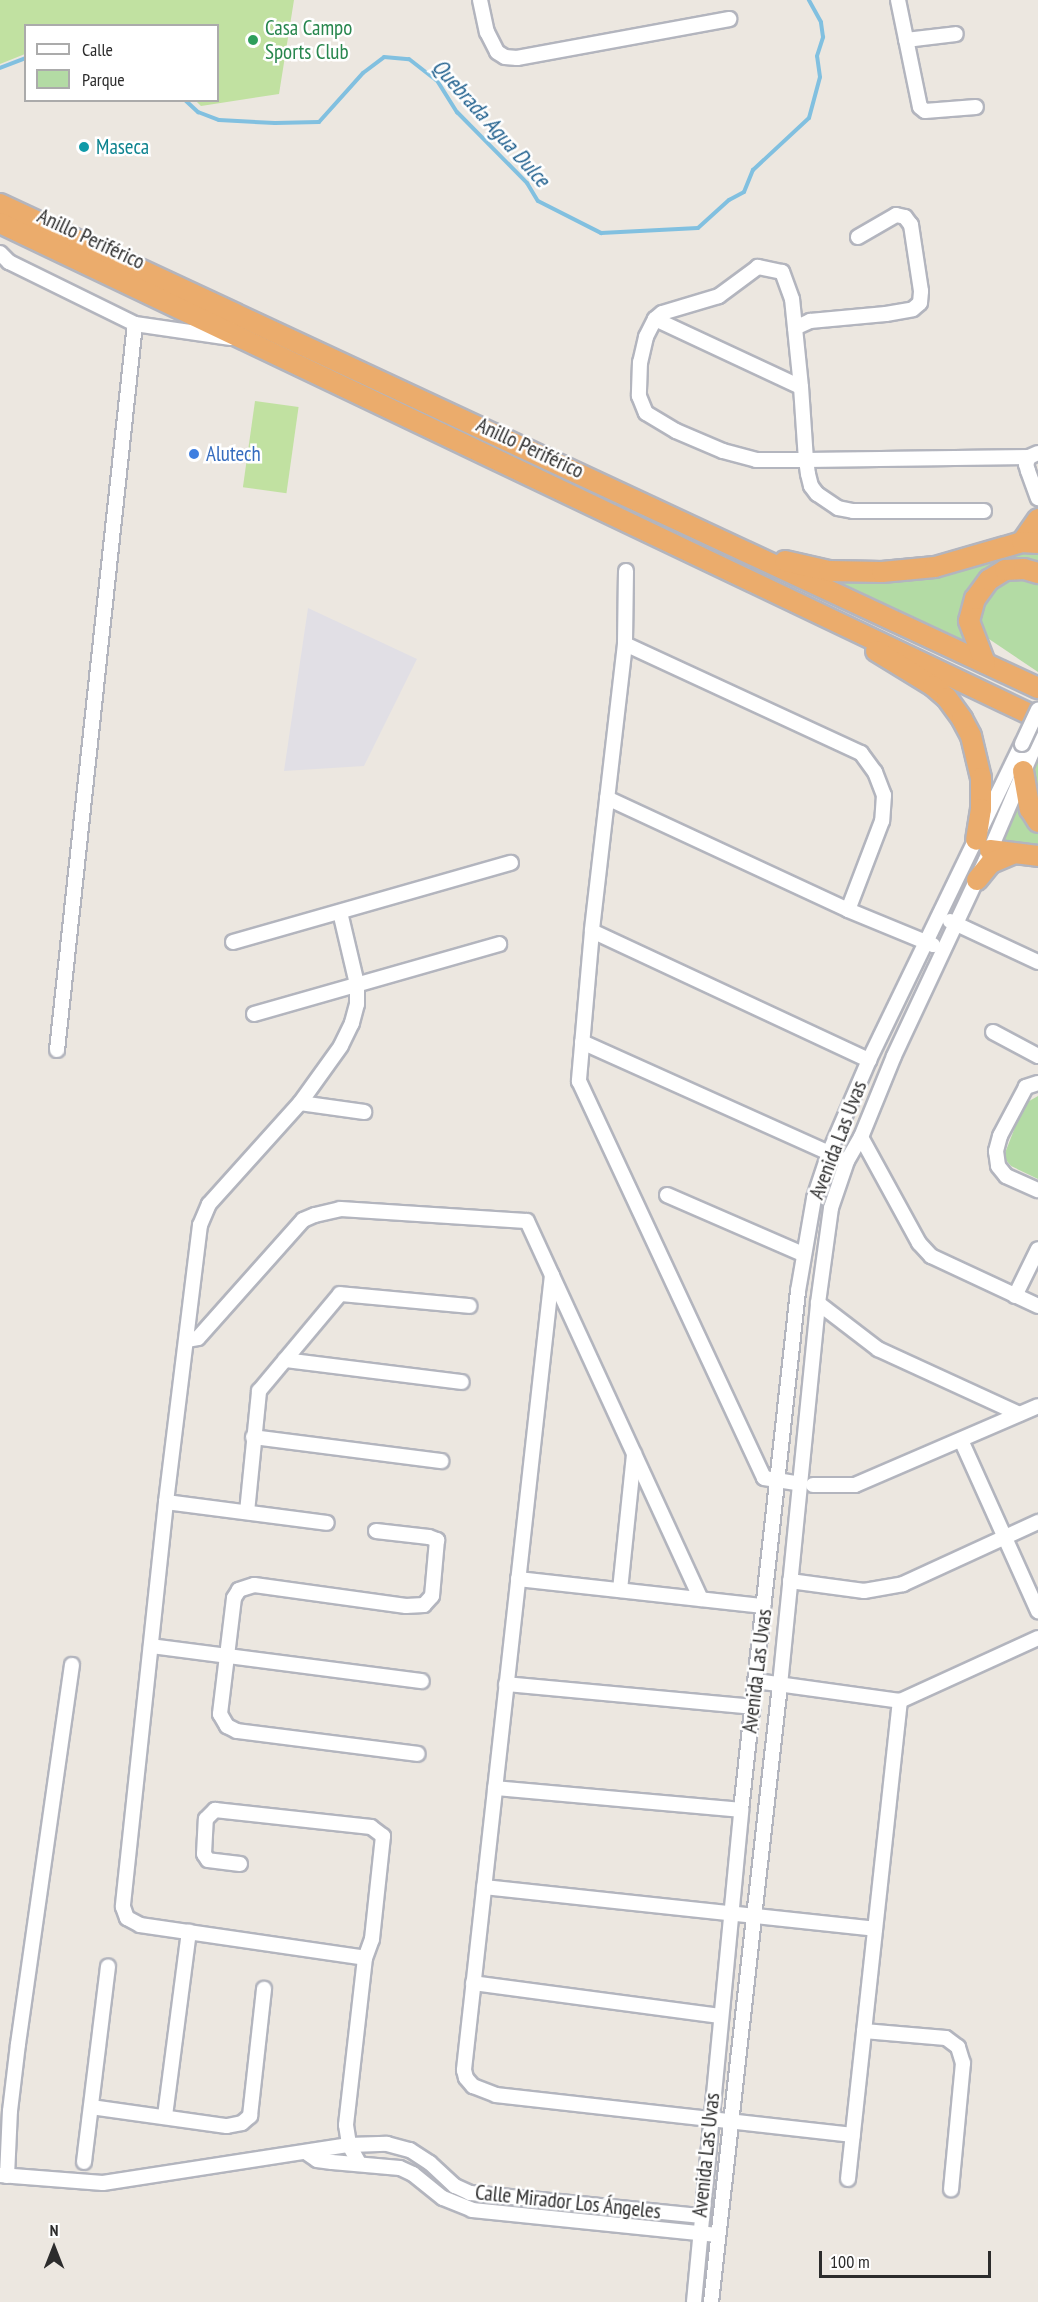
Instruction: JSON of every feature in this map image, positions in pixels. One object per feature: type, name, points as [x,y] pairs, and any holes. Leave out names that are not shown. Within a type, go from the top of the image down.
[{"type":"highway","name":"Anillo Periférico","points":[[0,204],[1038,688]]},
{"type":"highway","name":"Anillo Periférico","points":[[0,223],[797,601],[1038,718]]},
{"type":"highway","points":[[751,554],[829,571],[882,572],[960,562],[1030,543],[1038,519]]},
{"type":"highway","points":[[985,663],[969,621],[975,599],[989,580],[1005,570],[1023,569],[1038,573]]},
{"type":"highway","points":[[797,601],[933,686],[947,698],[962,718],[978,759],[981,778],[983,845],[1015,854],[1038,856]]},
{"type":"highway","points":[[1027,751],[1030,809],[1038,822]]},
{"type":"highway","points":[[977,880],[991,863],[1015,854]]},
{"type":"street","points":[[480,0],[487,32],[497,52],[505,57],[517,58],[729,19]]},
{"type":"street","points":[[898,0],[920,107],[925,111],[976,107]]},
{"type":"street","points":[[906,40],[956,34]]},
{"type":"street","points":[[795,328],[810,321],[886,314],[913,309],[920,303],[921,291],[911,225],[905,217],[896,215],[858,237]]},
{"type":"street","points":[[0,253],[9,262],[135,324],[250,341]]},
{"type":"street","points":[[984,511],[853,511],[838,508],[811,486],[806,460],[792,300],[782,272],[758,267],[719,296],[662,313],[655,319],[646,337],[640,362],[639,396],[646,413],[676,431],[723,452],[756,460],[806,460],[1033,455]]},
{"type":"street","points":[[655,319],[801,387]]},
{"type":"street","points":[[57,1050],[135,324]]},
{"type":"street","points":[[1033,455],[1026,464],[1038,498]]},
{"type":"street","points":[[626,571],[625,644],[606,798],[579,1081],[753,1457],[764,1478],[778,1482],[806,1485],[855,1485],[1038,1406]]},
{"type":"street","points":[[625,644],[861,753],[875,772],[884,795],[882,821],[848,910]]},
{"type":"street","name":"Avenida Las Uvas","points":[[983,845],[977,880],[894,1056],[861,1137],[848,1161],[831,1208],[818,1303],[806,1485],[790,1581],[718,2235],[699,2233],[741,1810],[803,1254],[814,1198],[869,1060],[939,916],[983,845],[1027,751],[1038,710]]},
{"type":"street","points":[[606,798],[848,910],[944,950]]},
{"type":"street","points":[[233,942],[511,863]]},
{"type":"street","points":[[340,912],[357,984],[357,1004],[345,1039],[300,1103],[209,1204],[200,1225],[188,1340],[166,1502],[123,1907],[127,1918],[140,1925],[365,1958]]},
{"type":"street","points":[[939,916],[1038,962]]},
{"type":"street","points":[[592,931],[869,1060]]},
{"type":"street","points":[[254,1014],[499,944]]},
{"type":"street","points":[[993,1032],[1038,1056]]},
{"type":"street","points":[[582,1042],[848,1161]]},
{"type":"street","points":[[1038,1083],[1026,1087],[1000,1136],[996,1151],[998,1166],[1006,1176],[1038,1190]]},
{"type":"street","points":[[300,1103],[364,1112]]},
{"type":"street","points":[[861,1137],[919,1243],[931,1256],[1038,1306]]},
{"type":"street","points":[[666,1195],[803,1254]]},
{"type":"street","points":[[188,1340],[198,1338],[303,1220],[327,1210],[526,1221],[701,1599]]},
{"type":"street","points":[[1016,1296],[1038,1249]]},
{"type":"street","points":[[552,1275],[464,2070],[472,2086],[496,2095],[853,2135]]},
{"type":"street","points":[[247,1512],[258,1390],[340,1294],[469,1306]]},
{"type":"street","points":[[818,1303],[878,1349],[1019,1414]]},
{"type":"street","points":[[285,1360],[462,1383]]},
{"type":"street","points":[[253,1437],[441,1461]]},
{"type":"street","points":[[962,1440],[1038,1611]]},
{"type":"street","points":[[620,1590],[634,1452]]},
{"type":"street","points":[[166,1502],[327,1523]]},
{"type":"street","points":[[790,1581],[864,1591],[903,1584],[1038,1522]]},
{"type":"street","points":[[376,1531],[429,1537],[437,1540],[432,1596],[424,1605],[406,1606],[254,1585],[239,1590],[234,1598],[225,1656],[220,1714],[227,1726],[237,1731],[418,1754]]},
{"type":"street","points":[[518,1578],[764,1606]]},
{"type":"street","points":[[756,1681],[900,1701],[1038,1638]]},
{"type":"street","points":[[151,1647],[422,1681]]},
{"type":"street","points":[[3,2176],[18,2044],[72,1665]]},
{"type":"street","points":[[506,1684],[753,1707]]},
{"type":"street","points":[[848,2179],[900,1701]]},
{"type":"street","points":[[495,1788],[741,1810]]},
{"type":"street","points":[[240,1864],[208,1860],[204,1854],[206,1819],[215,1810],[371,1827],[383,1836],[372,1939],[365,1958],[346,2125],[349,2145],[359,2163]]},
{"type":"street","points":[[484,1887],[875,1929]]},
{"type":"street","points":[[165,2116],[189,1932]]},
{"type":"street","points":[[84,2162],[108,1966]]},
{"type":"street","points":[[473,1983],[719,2016]]},
{"type":"street","points":[[91,2108],[227,2126],[242,2123],[250,2116],[264,1989]]},
{"type":"street","points":[[864,2031],[946,2038],[958,2047],[963,2063],[951,2189]]},
{"type":"street","name":"Calle Mirador Los Ángeles","points":[[3,2176],[103,2183],[349,2145],[387,2144],[410,2150],[430,2163],[455,2186],[470,2193],[700,2216]]},
{"type":"street","name":"Calle Mirador Los Ángeles","points":[[307,2153],[317,2160],[400,2168],[412,2174],[443,2198],[472,2210],[699,2233]]},
{"type":"street","points":[[694,2302],[699,2233]]},
{"type":"street","points":[[711,2302],[718,2235]]},
{"type":"shaded area","points":[[308,608],[417,659],[364,766],[284,771]]},
{"type":"green space","name":"Casa Campo Sports Club","points":[[0,0],[294,0],[279,94],[201,106],[197,102],[219,102],[219,24],[24,24],[24,54],[0,64]]},
{"type":"green space","points":[[255,401],[299,407],[286,493],[243,487]]},
{"type":"green space","points":[[1038,543],[1038,672],[983,635],[964,653],[935,627],[869,597],[843,597],[821,587],[829,571],[882,572]]},
{"type":"green space","points":[[1038,738],[1038,856],[990,850]]},
{"type":"green space","points":[[1038,1096],[1038,1179],[1011,1166],[1006,1160],[1005,1153],[1024,1104]]},
{"type":"waterway","name":"Quebrada Agua Dulce","points":[[187,102],[198,112],[219,120],[275,123],[319,122],[363,73],[384,57],[409,59],[438,82],[457,112],[527,183],[538,201],[601,233],[698,228],[729,200],[744,192],[753,170],[809,118],[820,77],[817,56],[823,37],[821,22],[809,0]]},
{"type":"waterway","name":"Quebrada Agua Dulce","points":[[0,68],[24,59]]},
{"type":"place","name":"Casa Campo Sports Club","points":[[253,40]]},
{"type":"place","name":"Maseca","points":[[84,147]]},
{"type":"place","name":"Alutech","points":[[194,454]]}]
